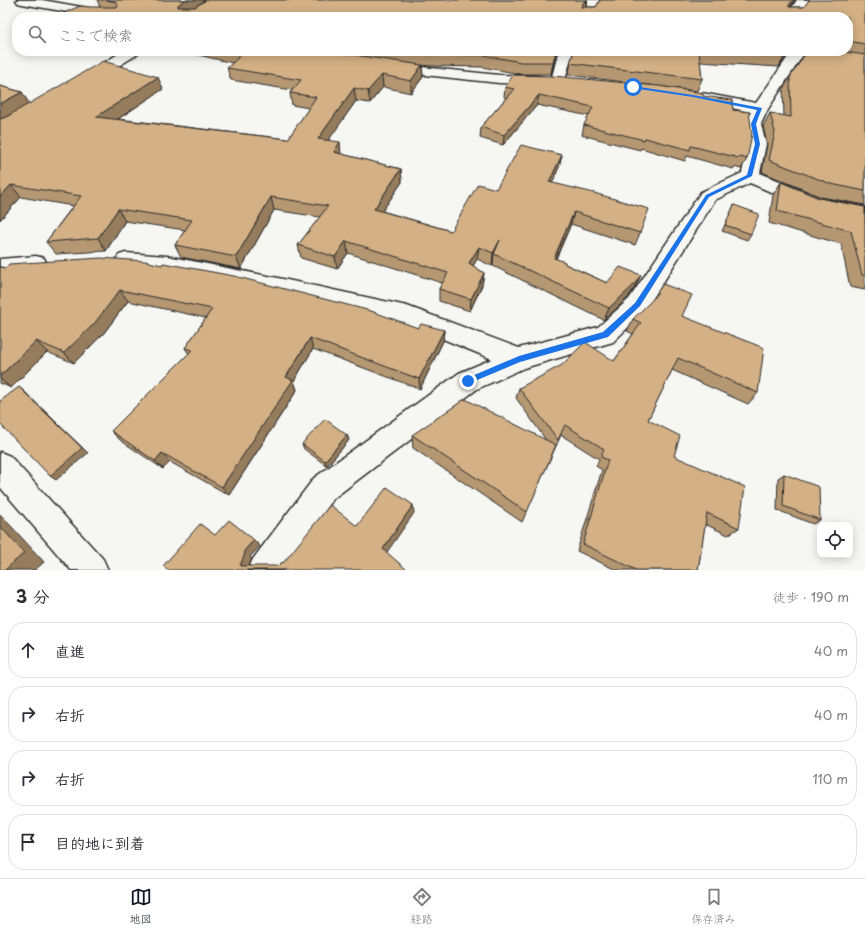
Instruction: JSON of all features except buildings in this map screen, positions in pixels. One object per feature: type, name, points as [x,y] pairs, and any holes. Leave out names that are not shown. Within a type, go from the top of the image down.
[{"type":"street","points":[[22,0],[88,12]]},
{"type":"street","points":[[589,12],[594,5],[594,0]]},
{"type":"street","points":[[795,12],[803,0]]},
{"type":"street","points":[[74,87],[125,56]]},
{"type":"street","points":[[558,80],[565,56]]},
{"type":"street","points":[[750,176],[757,144],[753,124],[760,109],[795,56]]},
{"type":"street","points":[[380,66],[499,79],[558,80],[573,82]]},
{"type":"street","points":[[686,95],[760,109]]},
{"type":"street","points":[[264,570],[324,488],[468,381],[519,359],[605,335],[637,304],[708,196],[750,176],[817,204],[865,214]]},
{"type":"street","points":[[109,260],[167,264],[407,314],[519,359]]},
{"type":"street","points":[[0,267],[54,263]]},
{"type":"street","points":[[0,466],[92,570]]},
{"type":"route","points":[[468,381],[519,359],[605,335],[637,304],[708,196],[750,176],[757,144],[753,124],[760,109],[693,96],[633,87]]}]
